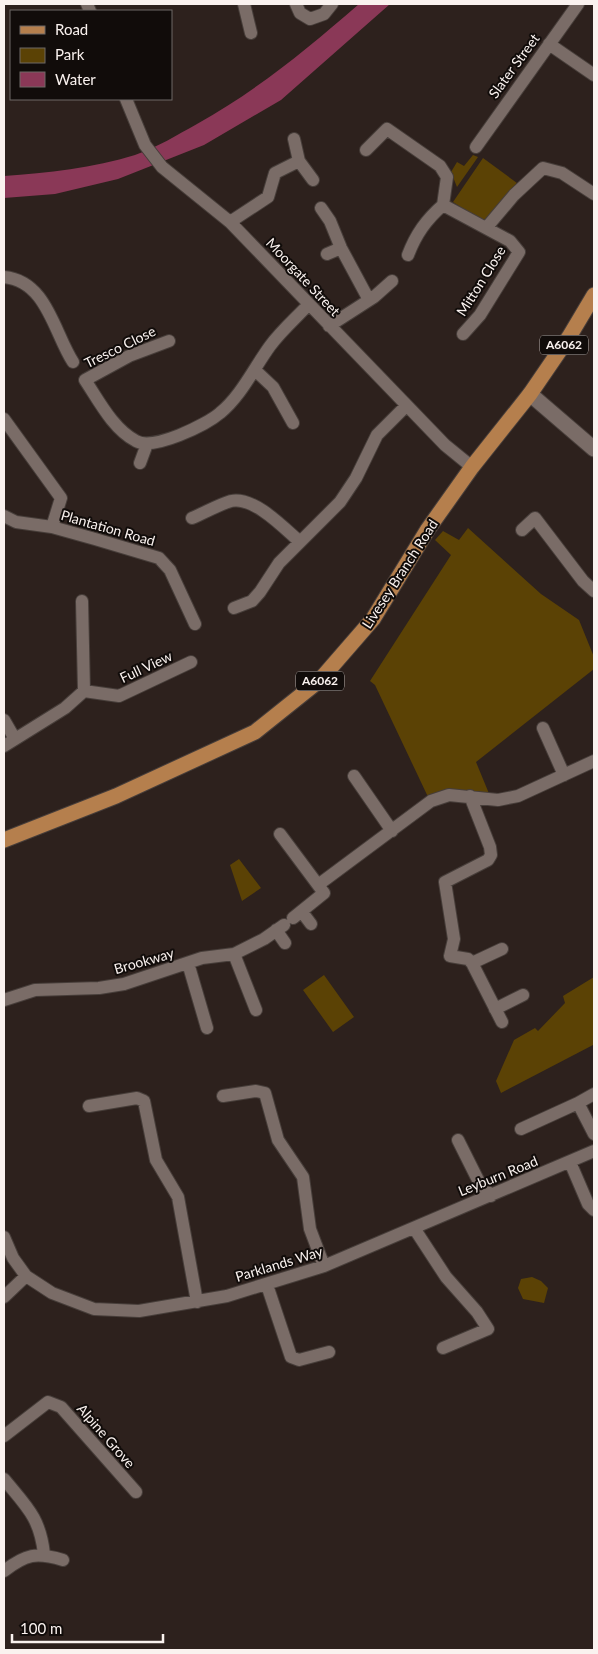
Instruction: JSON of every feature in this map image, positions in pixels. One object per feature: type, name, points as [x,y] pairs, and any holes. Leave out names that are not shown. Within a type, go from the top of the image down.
[{"type":"main road","name":"Livesey Branch Road","points":[[4,840],[116,796],[263,727],[320,680],[374,619],[428,529],[472,467],[530,394],[569,337],[594,295]]},
{"type":"street","points":[[244,4],[252,33]]},
{"type":"street","points":[[296,4],[300,13],[310,19],[324,14],[332,4]]},
{"type":"street","name":"Slater Street","points":[[476,147],[578,4]]},
{"type":"street","points":[[549,44],[594,75]]},
{"type":"street","name":"Moorgate Street","points":[[126,100],[145,145],[162,167],[230,222],[406,406],[445,445],[472,467]]},
{"type":"street","points":[[366,150],[387,129],[440,166],[447,177],[443,205],[428,218],[415,237],[408,255]]},
{"type":"street","points":[[294,139],[300,161],[313,180]]},
{"type":"street","points":[[230,222],[268,198],[275,173],[300,161]]},
{"type":"street","points":[[443,205],[487,227],[514,195],[543,168],[562,173],[594,194]]},
{"type":"street","points":[[321,208],[330,221],[341,248],[369,300]]},
{"type":"street","name":"Mitton Close","points":[[464,334],[480,315],[519,252],[510,241],[487,227]]},
{"type":"street","points":[[327,254],[341,248]]},
{"type":"street","points":[[4,277],[13,278],[29,288],[46,305],[64,349],[79,372]]},
{"type":"street","points":[[329,326],[369,300],[392,281]]},
{"type":"street","points":[[140,463],[148,444],[173,438],[220,413],[256,371],[270,346],[309,304]]},
{"type":"street","name":"Tresco Close","points":[[148,444],[136,442],[110,418],[79,372],[169,341]]},
{"type":"street","points":[[256,371],[274,387],[293,423]]},
{"type":"street","points":[[530,394],[594,449]]},
{"type":"street","points":[[234,608],[252,601],[279,563],[340,502],[356,478],[377,434],[406,406]]},
{"type":"street","points":[[4,419],[61,498],[52,528]]},
{"type":"street","points":[[192,518],[233,501],[252,504],[272,517],[300,542]]},
{"type":"street","name":"Plantation Road","points":[[4,516],[16,522],[52,528],[159,558],[170,570],[195,624]]},
{"type":"street","points":[[522,530],[535,518],[583,582],[594,591]]},
{"type":"street","points":[[4,746],[65,708],[84,691],[82,601]]},
{"type":"street","name":"Full View","points":[[84,691],[119,696],[191,662]]},
{"type":"street","points":[[4,720],[15,739]]},
{"type":"street","points":[[543,728],[564,775]]},
{"type":"street","points":[[280,834],[318,885],[431,801],[449,795],[498,800],[518,796],[594,761]]},
{"type":"street","points":[[354,776],[392,831]]},
{"type":"street","points":[[470,796],[490,847],[491,855],[488,860],[445,882],[454,939],[450,956],[468,959],[472,963],[502,1022]]},
{"type":"street","name":"Brookway","points":[[4,1000],[35,990],[99,988],[124,984],[202,958],[234,954],[289,921],[324,896],[318,885]]},
{"type":"street","points":[[285,942],[289,921],[311,924]]},
{"type":"street","points":[[472,963],[502,949]]},
{"type":"street","points":[[234,954],[256,1010]]},
{"type":"street","points":[[188,964],[207,1028]]},
{"type":"street","points":[[496,1009],[523,995]]},
{"type":"street","points":[[223,1096],[256,1091],[265,1093],[278,1140],[303,1177],[310,1229],[324,1266]]},
{"type":"street","points":[[521,1129],[578,1104],[594,1094]]},
{"type":"street","points":[[89,1106],[138,1098],[144,1101],[156,1160],[178,1197],[196,1302]]},
{"type":"street","points":[[578,1104],[594,1134]]},
{"type":"street","points":[[458,1140],[479,1182],[491,1196]]},
{"type":"street","name":"Leyburn Road","points":[[414,1228],[594,1151]]},
{"type":"street","points":[[570,1162],[588,1204],[594,1210]]},
{"type":"street","points":[[414,1228],[446,1277],[477,1312],[488,1329],[443,1348]]},
{"type":"street","name":"Parklands Way","points":[[4,1237],[13,1258],[26,1276],[52,1293],[94,1309],[139,1311],[196,1302],[267,1285],[324,1266],[414,1228]]},
{"type":"street","points":[[4,1297],[26,1276]]},
{"type":"street","points":[[267,1285],[291,1357],[299,1360],[329,1352]]},
{"type":"street","name":"Alpine Grove","points":[[4,1436],[48,1402],[61,1407],[136,1492]]},
{"type":"street","points":[[4,1479],[36,1518],[42,1537],[44,1554]]},
{"type":"street","points":[[4,1571],[22,1557],[44,1554],[63,1560]]},
{"type":"green space","points":[[473,155],[478,157],[457,187],[451,172],[457,162],[464,166]]},
{"type":"green space","points":[[483,158],[517,183],[486,219],[480,220],[453,202]]},
{"type":"green space","points":[[468,528],[541,594],[579,620],[594,657],[594,669],[476,762],[490,796],[429,799],[375,685],[370,681],[451,555],[435,540],[443,531],[459,540]]},
{"type":"green space","points":[[239,859],[261,888],[242,901],[230,865]]},
{"type":"green space","points":[[324,975],[354,1017],[333,1032],[303,990]]},
{"type":"green space","points":[[594,977],[594,1047],[593,1045],[501,1093],[496,1081],[514,1040],[535,1028],[538,1031],[565,1003],[563,996]]},
{"type":"green space","points":[[532,1277],[541,1281],[548,1288],[544,1303],[523,1299],[518,1288],[521,1279]]},
{"type":"water","points":[[359,4],[390,4],[281,100],[204,145],[118,179],[55,194],[4,198],[4,176],[87,167],[119,160],[175,137],[220,111],[262,83]]}]
